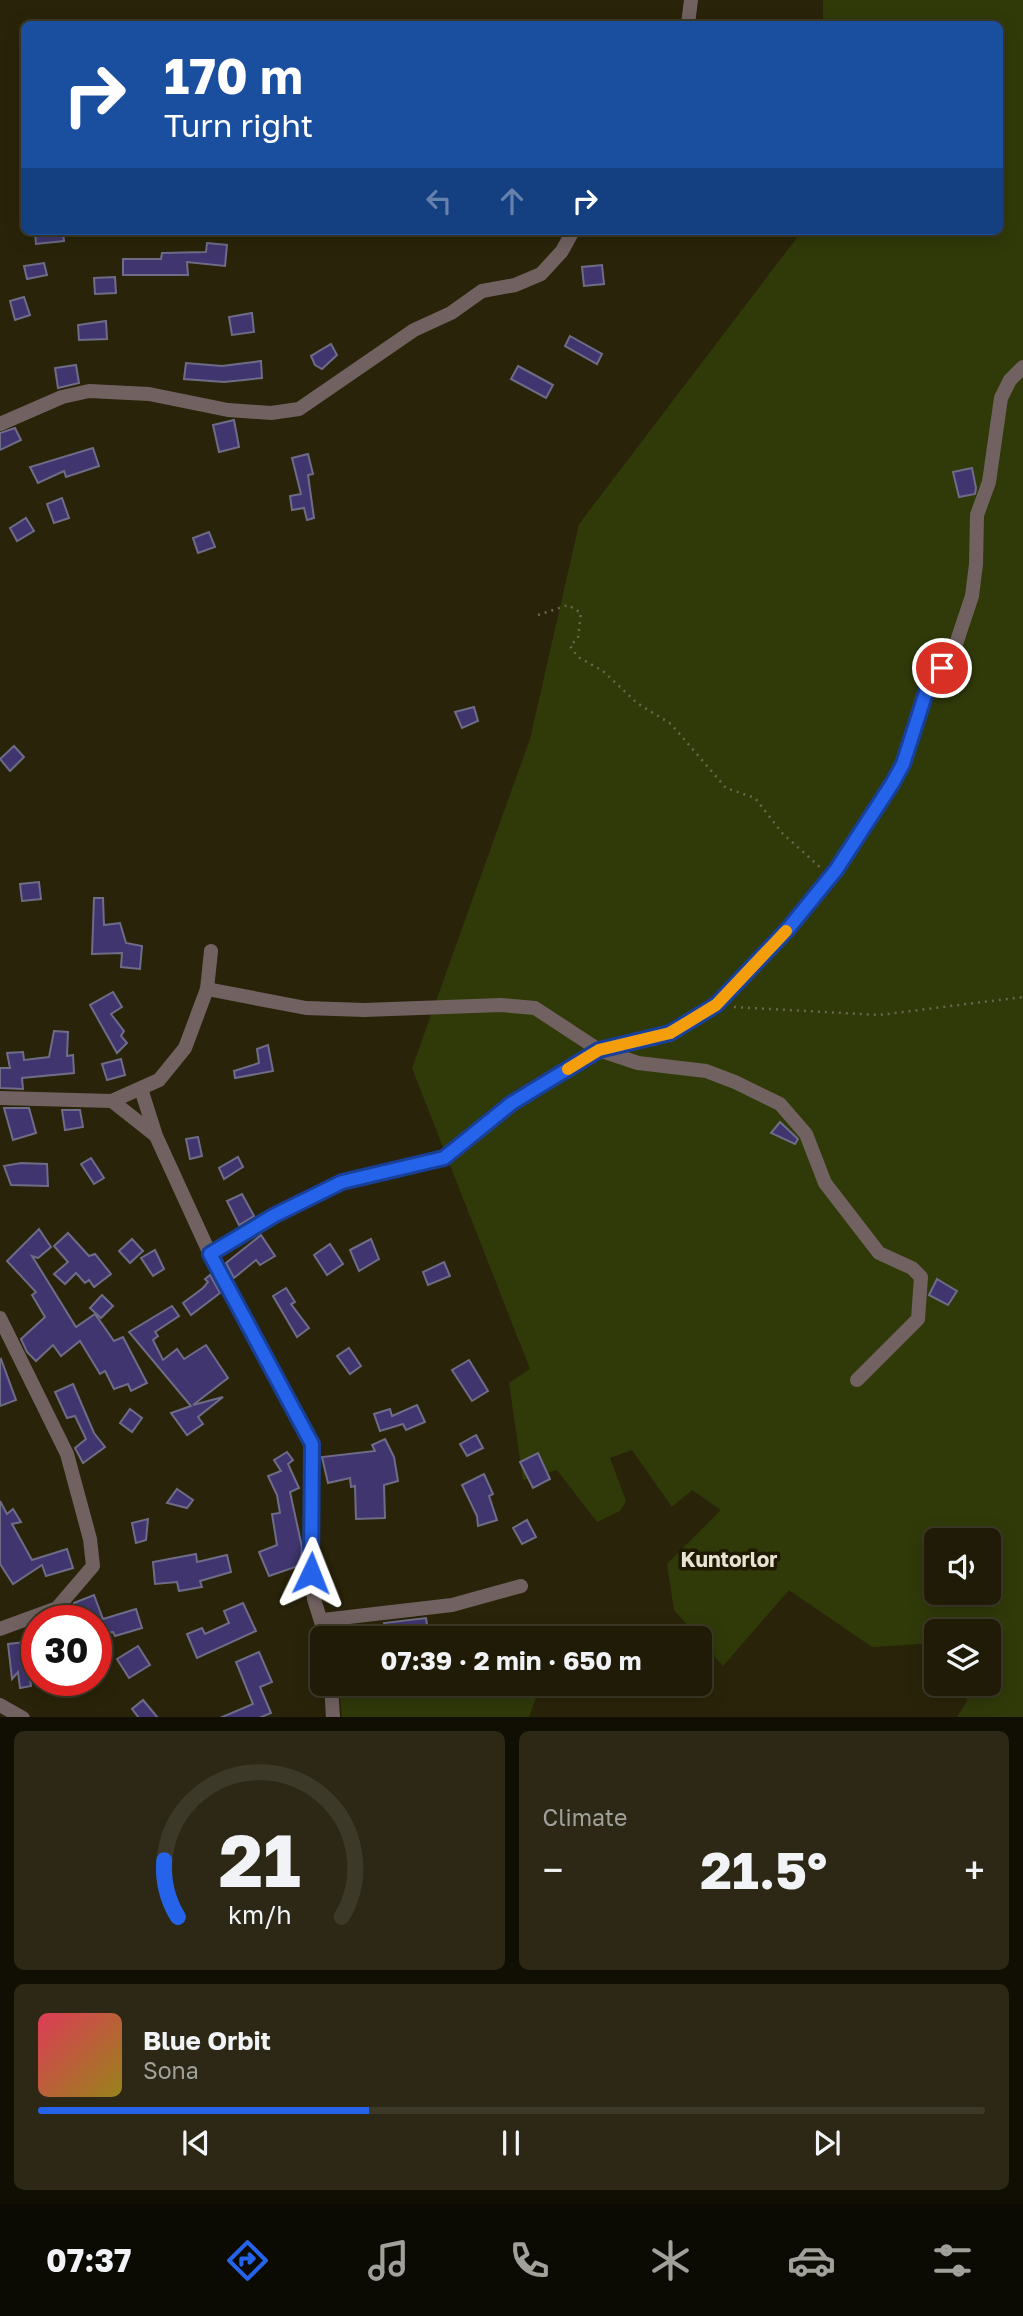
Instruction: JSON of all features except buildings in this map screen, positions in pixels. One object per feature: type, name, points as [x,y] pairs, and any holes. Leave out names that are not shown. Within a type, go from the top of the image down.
[{"type":"street","points":[[688,21],[691,0]]},
{"type":"street","points":[[1,420],[62,397],[89,391],[149,394],[250,412],[271,413],[299,408],[414,330],[451,313],[482,292],[514,285],[541,274],[562,251],[571,235]]},
{"type":"street","points":[[210,1254],[275,1215],[342,1182],[444,1158],[512,1103],[599,1050],[670,1033],[716,1005],[788,929],[830,878],[892,784],[903,764],[929,683],[955,647],[972,596],[977,515],[989,482],[1001,398],[1010,380],[1023,367]]},
{"type":"street","points":[[0,1098],[112,1101],[159,1080],[185,1048],[207,989],[211,951]]},
{"type":"street","points":[[207,989],[306,1008],[364,1010],[501,1005],[535,1008],[599,1050],[638,1063],[706,1071],[780,1104],[806,1134],[825,1183],[879,1253],[912,1268],[921,1277],[918,1319],[857,1380]]},
{"type":"street","points":[[141,1089],[156,1136],[210,1254],[312,1444],[311,1573],[314,1599],[324,1626]]},
{"type":"street","points":[[112,1101],[156,1136]]},
{"type":"street","points":[[0,1318],[67,1454],[90,1539],[93,1566],[57,1608],[0,1629]]},
{"type":"street","points":[[323,1620],[452,1605],[520,1586]]},
{"type":"street","points":[[332,1696],[333,1717]]},
{"type":"street","points":[[0,1705],[23,1717]]},
{"type":"path","points":[[538,615],[568,605],[582,613],[578,638],[570,646],[578,657],[603,671],[637,702],[671,724],[726,788],[755,798],[783,834],[830,878]]},
{"type":"path","points":[[716,1005],[761,1011],[879,1015],[1023,996]]},
{"type":"green space","points":[[823,0],[1023,0],[1023,1717],[957,1717],[967,1701],[966,1696],[1001,1696],[1001,1619],[924,1619],[924,1644],[872,1647],[789,1590],[723,1666],[712,1653],[712,1626],[688,1626],[674,1610],[667,1564],[721,1510],[692,1490],[672,1507],[632,1450],[610,1458],[626,1501],[620,1511],[597,1522],[557,1470],[523,1480],[509,1383],[530,1369],[412,1068],[530,739],[579,524],[799,235],[1003,235],[1003,21],[823,21]]},
{"type":"green space","points":[[537,1696],[529,1717],[342,1717],[340,1698]]},
{"type":"slow traffic","points":[[568,1069],[599,1050],[670,1033],[716,1005],[786,931]]},
{"type":"district","name":"Kuntorlor","points":[[729,1559]]},
{"type":"route","points":[[311,1573],[312,1444],[210,1254],[275,1215],[342,1182],[444,1158],[512,1103],[599,1050],[670,1033],[716,1005],[788,929],[836,870],[903,764],[929,683],[942,668]]}]
